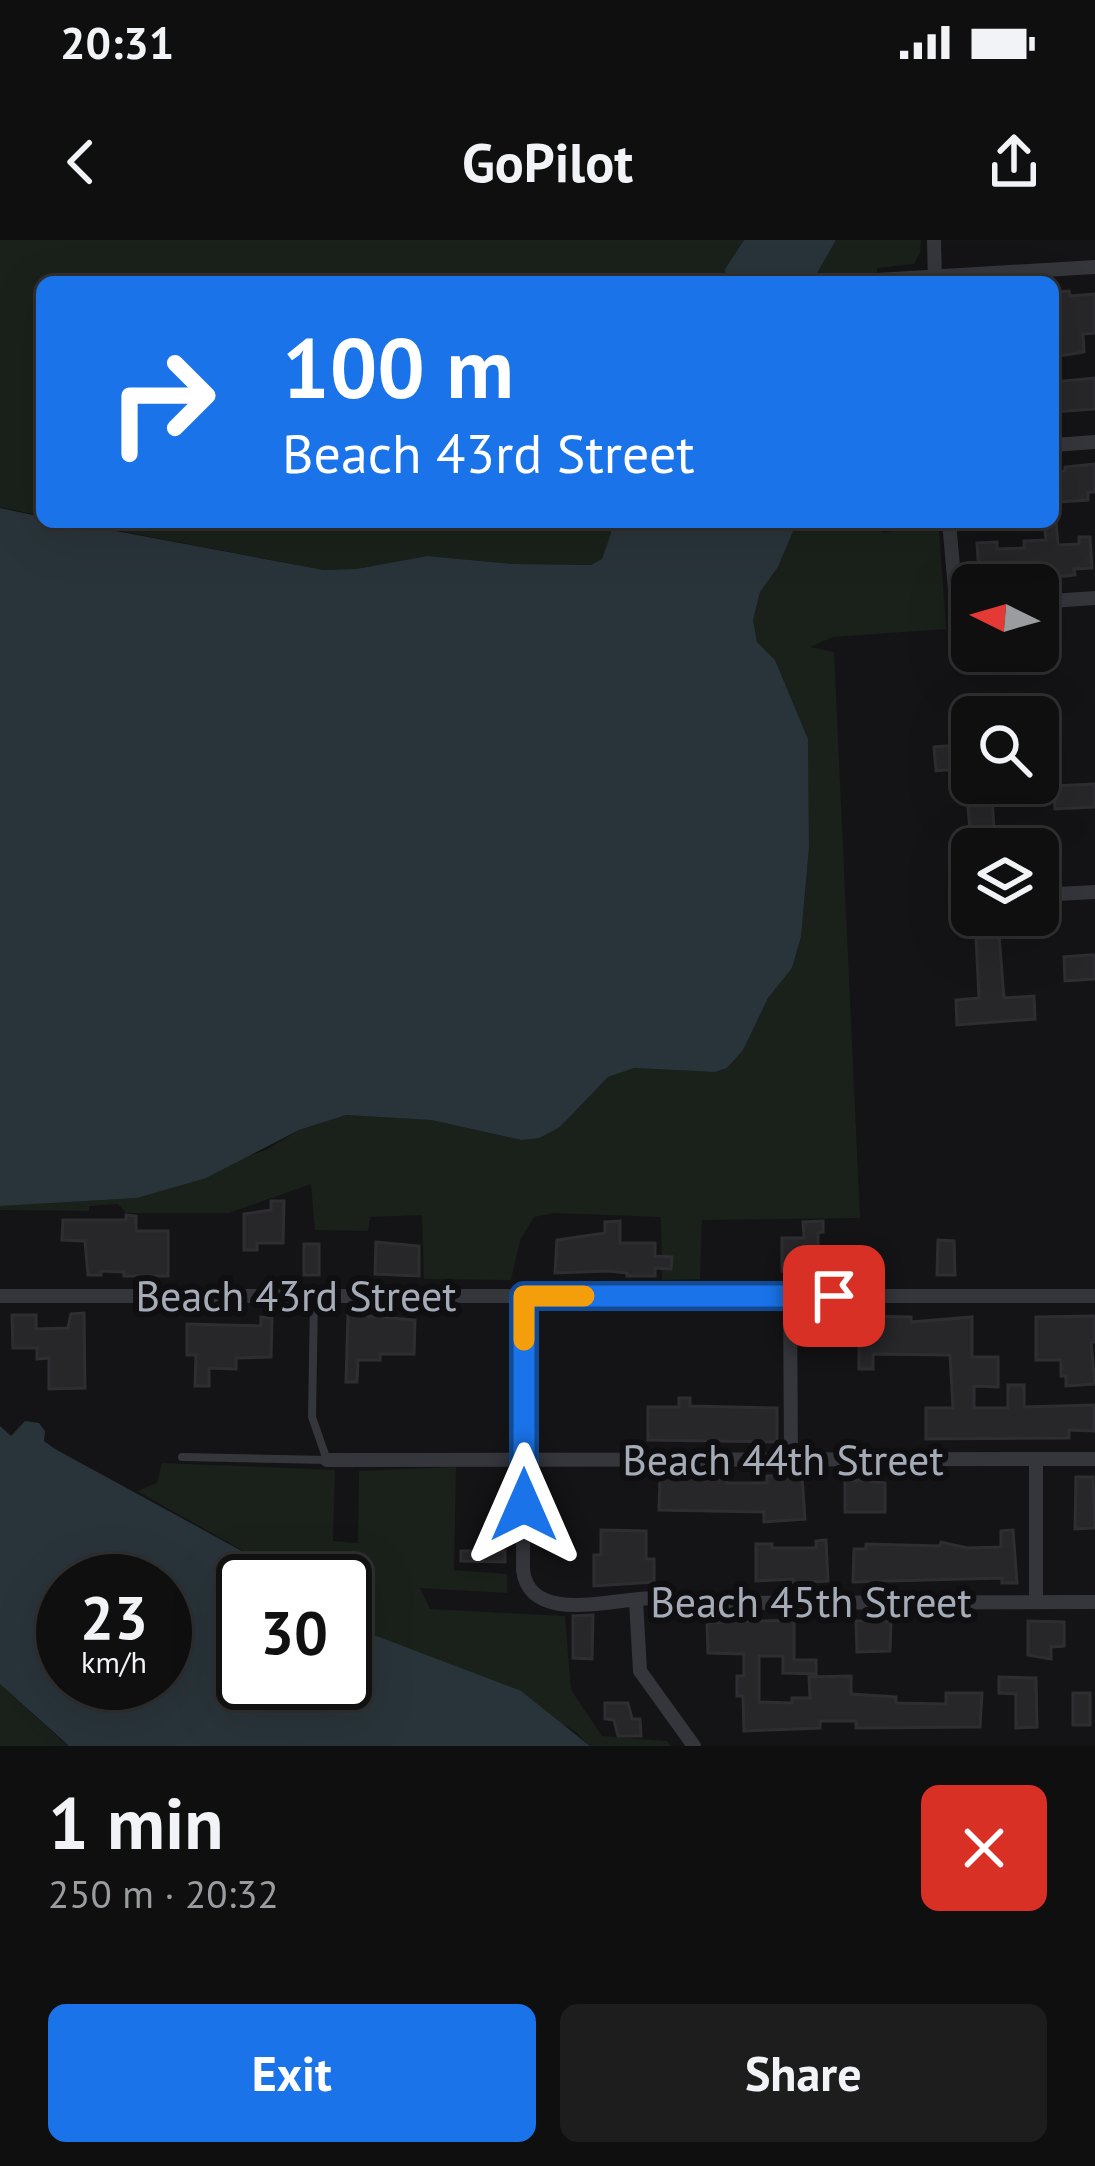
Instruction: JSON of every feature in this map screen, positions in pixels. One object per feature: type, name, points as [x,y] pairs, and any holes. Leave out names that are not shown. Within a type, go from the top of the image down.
[{"type":"street","points":[[934,240],[934,276]]},
{"type":"street","points":[[974,276],[1095,267]]},
{"type":"street","points":[[1059,445],[1095,442]]},
{"type":"street","points":[[950,528],[953,564]]},
{"type":"street","points":[[1059,601],[1095,598]]},
{"type":"street","points":[[1059,895],[1095,892]]},
{"type":"street","name":"Beach 43rd Street","points":[[0,1296],[1095,1296]]},
{"type":"street","points":[[523,1460],[524,1296]]},
{"type":"street","points":[[790,1296],[791,1460]]},
{"type":"street","name":"Beach 44th Street","points":[[326,1460],[1095,1460]]},
{"type":"street","name":"Beach 45th Street","points":[[523,1460],[523,1570],[530,1592],[544,1600],[1095,1602]]},
{"type":"street","points":[[1036,1460],[1036,1602]]},
{"type":"street","points":[[636,1601],[640,1671],[694,1746]]},
{"type":"lane","points":[[314,1296],[312,1417],[326,1460]]},
{"type":"lane","name":"Beach 44th Street","points":[[182,1457],[326,1460]]},
{"type":"shaded area","points":[[0,240],[744,240],[725,269],[726,276],[36,276],[36,515],[0,507]]},
{"type":"shaded area","points":[[744,240],[836,240],[815,276],[726,276],[725,269]]},
{"type":"shaded area","points":[[836,240],[921,240],[914,264],[877,268],[878,276],[815,276]]},
{"type":"shaded area","points":[[0,508],[36,516],[36,528],[100,528],[324,570],[427,556],[591,565],[602,559],[610,528],[794,528],[778,567],[760,592],[753,620],[757,642],[775,660],[808,739],[809,848],[801,937],[792,968],[768,998],[743,1050],[727,1068],[715,1072],[634,1068],[608,1077],[560,1127],[539,1138],[521,1140],[431,1120],[346,1115],[299,1130],[206,1178],[137,1198],[0,1206]]},
{"type":"shaded area","points":[[104,528],[610,528],[611,533],[602,560],[591,565],[427,556],[324,570]]},
{"type":"shaded area","points":[[794,528],[882,528],[882,532],[939,528],[946,629],[833,637],[810,647],[834,652],[860,1218],[702,1220],[700,1279],[662,1280],[661,1217],[555,1213],[534,1217],[520,1240],[511,1280],[424,1279],[422,1215],[370,1217],[368,1231],[315,1230],[311,1184],[229,1213],[126,1213],[118,1204],[89,1206],[89,1211],[0,1210],[0,1206],[137,1198],[346,1115],[431,1120],[521,1140],[560,1127],[608,1077],[634,1068],[715,1072],[727,1068],[743,1049],[768,998],[792,968],[801,937],[809,848],[808,739],[775,660],[757,642],[753,620],[760,592],[778,567]]},
{"type":"shaded area","points":[[25,1421],[39,1423],[45,1431],[44,1441],[55,1449],[248,1554],[216,1554],[216,1710],[372,1710],[372,1634],[521,1691],[590,1746],[69,1746],[0,1684],[0,1426],[11,1436]]},
{"type":"shaded area","points":[[162,1463],[335,1470],[333,1541],[358,1543],[359,1471],[456,1467],[454,1570],[507,1574],[507,1593],[420,1588],[430,1609],[565,1616],[571,1690],[602,1736],[667,1741],[671,1746],[590,1746],[572,1729],[372,1636],[372,1554],[249,1554],[137,1491],[157,1483]]},
{"type":"shaded area","points":[[0,1684],[62,1741],[69,1746],[0,1746]]},
{"type":"building","points":[[1059,292],[1095,294],[1095,333],[1083,334],[1084,352],[1059,356]]},
{"type":"building","points":[[1095,378],[1095,409],[1059,412],[1059,381]]},
{"type":"building","points":[[1095,464],[1095,492],[1088,492],[1088,500],[1060,502],[1059,472]]},
{"type":"building","points":[[1045,528],[1057,528],[1058,545],[1079,544],[1079,537],[1090,537],[1092,568],[1059,576],[1059,564],[978,564],[977,543],[997,542],[997,549],[1024,548],[1024,541],[1046,540]]},
{"type":"building","points":[[951,746],[951,770],[936,771],[934,747]]},
{"type":"building","points":[[1095,784],[1095,807],[1055,809],[1059,786]]},
{"type":"building","points":[[968,804],[992,804],[994,828],[970,828]]},
{"type":"building","points":[[999,936],[1004,998],[1034,996],[1035,1019],[957,1025],[956,1000],[979,998],[976,937]]},
{"type":"building","points":[[1095,955],[1095,979],[1065,981],[1064,957]]},
{"type":"building","points":[[271,1201],[284,1201],[283,1243],[257,1243],[257,1250],[244,1250],[244,1214],[271,1210]]},
{"type":"building","points":[[126,1215],[136,1216],[136,1231],[168,1231],[168,1276],[101,1271],[101,1275],[88,1275],[85,1241],[62,1240],[63,1220],[126,1220]]},
{"type":"building","points":[[620,1221],[620,1243],[655,1243],[655,1256],[672,1257],[671,1269],[655,1268],[655,1276],[555,1273],[557,1240],[605,1233],[605,1222]]},
{"type":"building","points":[[823,1221],[823,1232],[818,1233],[818,1274],[782,1271],[782,1238],[804,1238],[803,1222]]},
{"type":"building","points":[[938,1240],[954,1241],[955,1275],[937,1275]]},
{"type":"building","points":[[376,1242],[419,1246],[419,1276],[375,1274]]},
{"type":"building","points":[[304,1244],[319,1244],[319,1275],[304,1275]]},
{"type":"building","points":[[84,1313],[85,1388],[49,1389],[49,1358],[37,1359],[37,1348],[13,1348],[12,1315],[36,1315],[36,1329],[68,1328],[71,1314]]},
{"type":"building","points":[[348,1314],[415,1320],[414,1354],[380,1354],[380,1360],[358,1360],[357,1382],[346,1382]]},
{"type":"building","points":[[859,1316],[911,1317],[911,1322],[972,1317],[972,1357],[998,1357],[998,1387],[974,1386],[974,1408],[1008,1408],[1008,1385],[1024,1385],[1024,1407],[1094,1405],[1094,1431],[1069,1430],[1069,1438],[926,1439],[926,1408],[953,1408],[950,1355],[873,1354],[873,1369],[859,1369]]},
{"type":"building","points":[[1095,1316],[1095,1342],[1091,1342],[1095,1384],[1066,1386],[1061,1360],[1036,1360],[1036,1317]]},
{"type":"building","points":[[261,1317],[272,1318],[271,1357],[236,1358],[236,1369],[209,1368],[209,1386],[195,1386],[196,1355],[187,1355],[187,1324],[261,1326]]},
{"type":"building","points":[[679,1398],[690,1398],[690,1406],[777,1408],[777,1442],[648,1440],[648,1407],[679,1407]]},
{"type":"building","points":[[727,1475],[727,1483],[767,1483],[767,1476],[802,1476],[805,1519],[764,1522],[764,1512],[659,1510],[660,1477]]},
{"type":"building","points":[[1076,1477],[1093,1477],[1095,1528],[1075,1529]]},
{"type":"building","points":[[845,1481],[885,1483],[885,1512],[845,1512]]},
{"type":"building","points":[[601,1530],[646,1531],[646,1559],[654,1559],[654,1582],[594,1586],[594,1555],[601,1555]]},
{"type":"building","points":[[1013,1530],[1017,1583],[1002,1583],[1002,1578],[853,1582],[854,1549],[866,1549],[866,1544],[940,1546],[941,1542],[967,1548],[1001,1547],[1001,1531]]},
{"type":"building","points":[[826,1540],[828,1581],[810,1582],[809,1586],[794,1585],[793,1579],[756,1581],[756,1544],[816,1548],[816,1541]]},
{"type":"building","points":[[461,1551],[505,1551],[505,1562],[461,1561]]},
{"type":"building","points":[[593,1615],[592,1659],[573,1658],[573,1616]]},
{"type":"building","points":[[794,1620],[794,1660],[816,1660],[816,1674],[783,1673],[783,1656],[759,1656],[759,1702],[810,1698],[809,1677],[851,1676],[851,1694],[896,1697],[896,1703],[946,1704],[946,1693],[982,1693],[980,1727],[856,1728],[856,1721],[820,1721],[820,1728],[744,1731],[737,1676],[744,1676],[744,1654],[708,1653],[707,1623]]},
{"type":"building","points":[[856,1621],[891,1621],[890,1651],[857,1652]]},
{"type":"building","points":[[1028,1621],[1064,1622],[1064,1646],[1051,1647],[1051,1659],[1028,1655]]},
{"type":"building","points":[[999,1677],[1036,1678],[1037,1727],[1016,1728],[1016,1694],[999,1693]]},
{"type":"building","points":[[1073,1693],[1090,1693],[1090,1725],[1073,1725]]},
{"type":"building","points":[[605,1703],[628,1703],[632,1719],[640,1719],[641,1736],[618,1736],[614,1720],[605,1719]]},
{"type":"slow traffic","points":[[524,1340],[524,1296],[584,1296]]},
{"type":"route","points":[[524,1505],[524,1296],[834,1296]]}]
